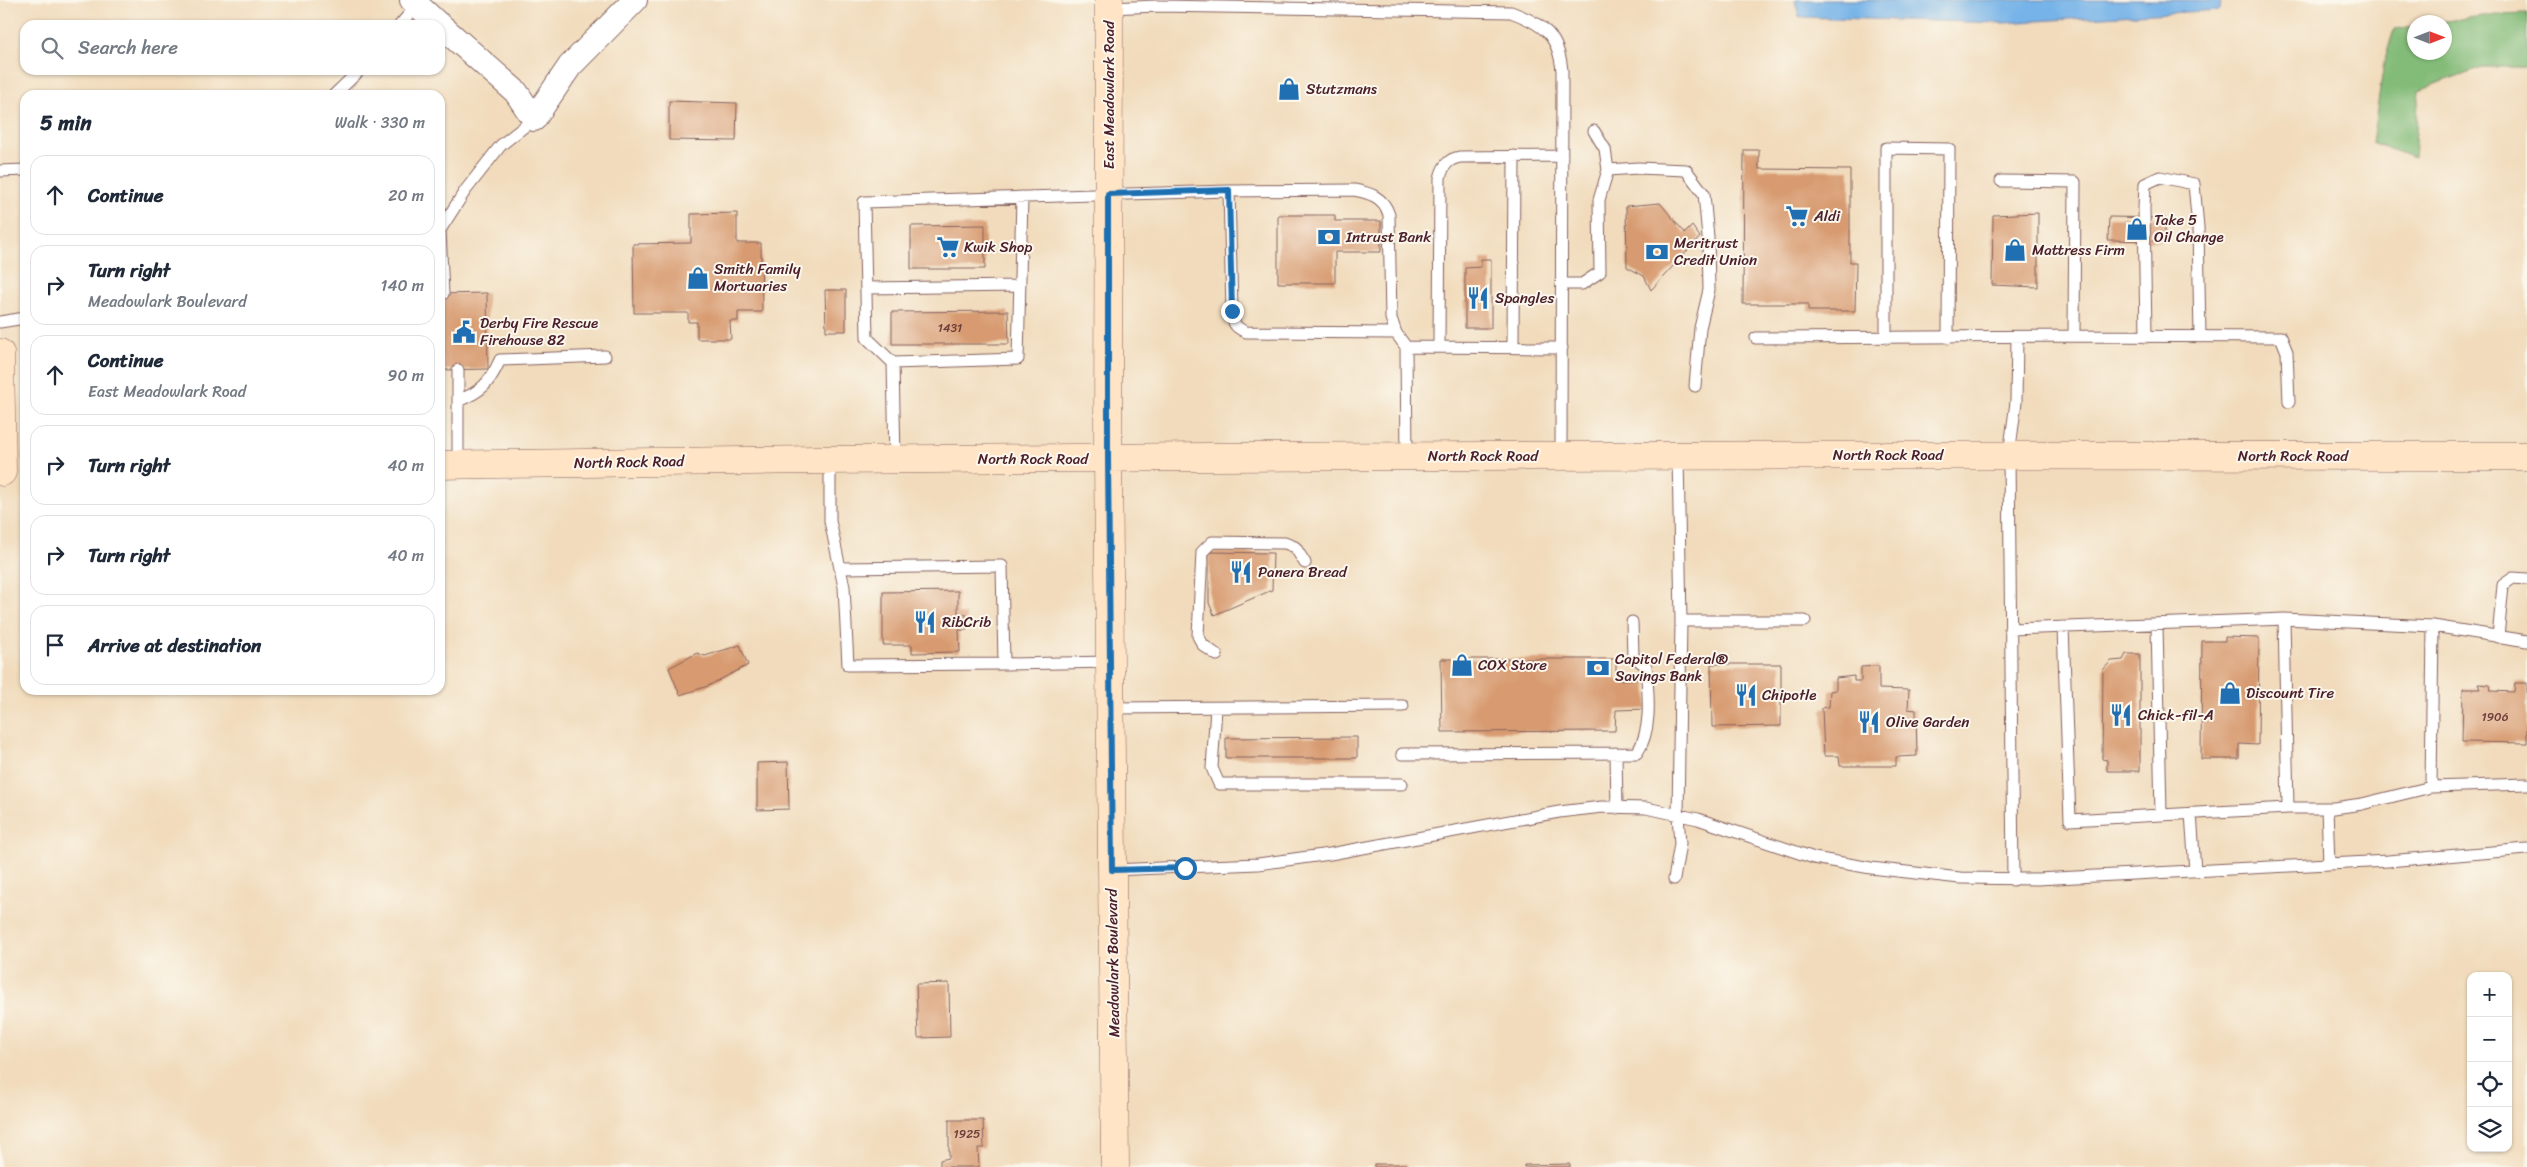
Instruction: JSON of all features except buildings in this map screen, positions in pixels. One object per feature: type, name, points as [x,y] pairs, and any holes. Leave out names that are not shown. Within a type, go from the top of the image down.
[{"type":"main road","name":"East Meadowlark Road","points":[[1108,4],[1108,459]]},
{"type":"main road","points":[[0,353],[9,472]]},
{"type":"main road","name":"North Rock Road","points":[[449,465],[830,460],[1678,455],[2527,456]]},
{"type":"main road","name":"Meadowlark Boulevard","points":[[1108,459],[1115,1167]]},
{"type":"street","points":[[445,29],[516,92],[534,119],[570,66],[635,0]]},
{"type":"street","points":[[415,2],[435,20]]},
{"type":"lane","points":[[403,20],[415,2]]},
{"type":"lane","points":[[1108,4],[1511,12],[1531,20],[1550,32],[1561,56],[1561,456]]},
{"type":"lane","points":[[339,90],[355,75]]},
{"type":"lane","points":[[445,223],[465,190],[501,145],[534,119]]},
{"type":"lane","points":[[1562,284],[1582,284],[1600,272],[1600,200],[1608,170],[1605,149],[1594,131]]},
{"type":"lane","points":[[1886,338],[1886,148],[1949,149],[1948,338]]},
{"type":"lane","points":[[1513,347],[1514,156]]},
{"type":"lane","points":[[1440,347],[1440,178],[1443,168],[1455,158],[1562,156]]},
{"type":"lane","points":[[1608,170],[1638,168],[1686,170],[1704,194],[1709,290],[1700,328],[1695,386]]},
{"type":"lane","points":[[0,171],[20,170]]},
{"type":"lane","points":[[2146,337],[2145,184],[2160,177],[2194,184],[2198,227],[2200,337]]},
{"type":"lane","points":[[2001,181],[2075,182],[2074,336]]},
{"type":"lane","points":[[1229,190],[1232,311],[1233,324],[1237,328],[1246,332],[1396,333]]},
{"type":"lane","points":[[895,460],[893,363],[867,338],[864,202],[1229,190],[1354,190],[1379,198],[1386,206],[1389,215],[1389,300],[1391,318],[1396,333],[1406,347],[1407,457]]},
{"type":"lane","points":[[893,363],[1018,359],[1022,197]]},
{"type":"lane","points":[[866,288],[1020,286]]},
{"type":"lane","points":[[0,322],[20,319]]},
{"type":"lane","points":[[1756,338],[2281,337],[2287,352],[2289,402]]},
{"type":"lane","points":[[2013,880],[2009,455],[2016,402],[2017,338]]},
{"type":"lane","points":[[1406,347],[1562,348]]},
{"type":"lane","points":[[458,401],[476,393],[491,380],[500,360],[605,356]]},
{"type":"lane","points":[[449,465],[458,401],[458,370]]},
{"type":"lane","points":[[1674,879],[1680,844],[1678,815],[1682,621],[1678,455]]},
{"type":"lane","points":[[830,460],[830,521],[844,587],[848,665],[1110,662]]},
{"type":"lane","points":[[1217,655],[1203,645],[1198,636],[1202,552],[1212,542],[1285,543],[1295,547],[1305,563]]},
{"type":"lane","points":[[841,568],[1002,566],[1004,664]]},
{"type":"lane","points":[[2498,637],[2503,585],[2513,578],[2527,579]]},
{"type":"lane","points":[[2010,630],[2284,619],[2433,626],[2527,641]]},
{"type":"lane","points":[[2284,619],[2288,808]]},
{"type":"lane","points":[[1682,621],[1805,621]]},
{"type":"lane","points":[[1402,754],[1637,753],[1645,741],[1647,725],[1646,666],[1633,656],[1632,622]]},
{"type":"lane","points":[[2157,624],[2161,815]]},
{"type":"lane","points":[[2431,787],[2433,626]]},
{"type":"lane","points":[[2063,627],[2070,820],[2288,808],[2327,808],[2362,804],[2431,787],[2527,784]]},
{"type":"lane","points":[[1111,708],[1403,706]]},
{"type":"lane","points":[[1216,708],[1212,768],[1219,784],[1402,784]]},
{"type":"lane","points":[[1616,753],[1617,808]]},
{"type":"lane","points":[[1112,870],[1258,864],[1339,852],[1559,812],[1617,808],[1646,808],[1698,819],[1814,858],[1871,868],[1960,878],[2013,880],[2195,871],[2484,854],[2527,849]]},
{"type":"lane","points":[[2327,808],[2329,864]]},
{"type":"lane","points":[[2191,813],[2195,871]]},
{"type":"green space","points":[[2527,13],[2527,67],[2482,67],[2419,90],[2414,158],[2372,142],[2384,63],[2394,29],[2407,27],[2407,60],[2452,60],[2452,20],[2497,14]]},
{"type":"water","points":[[1795,0],[2221,0],[2220,10],[2003,23],[1799,17]]},
{"type":"place","name":"Stutzmans","points":[[1289,89]]},
{"type":"place","name":"Aldi","points":[[1797,216]]},
{"type":"place","name":"Take 5 Oil Change","points":[[2137,229]]},
{"type":"place","name":"Intrust Bank","points":[[1329,237]]},
{"type":"place","name":"Kwik Shop","points":[[948,247]]},
{"type":"place","name":"Mattress Firm","points":[[2015,250]]},
{"type":"place","name":"Meritrust Credit Union","points":[[1657,252]]},
{"type":"place","name":"Smith Family Mortuaries","points":[[698,278]]},
{"type":"place","name":"Spangles","points":[[1478,298]]},
{"type":"place","name":"Derby Fire Rescue Firehouse 82","points":[[464,332]]},
{"type":"place","name":"Panera Bread","points":[[1241,572]]},
{"type":"place","name":"RibCrib","points":[[925,622]]},
{"type":"place","name":"COX Store","points":[[1462,665]]},
{"type":"place","name":"Capitol Federal® Savings Bank","points":[[1598,668]]},
{"type":"place","name":"Discount Tire","points":[[2230,693]]},
{"type":"place","name":"Chipotle","points":[[1746,695]]},
{"type":"place","name":"Chick-fil-A","points":[[2121,715]]},
{"type":"place","name":"Olive Garden","points":[[1869,722]]},
{"type":"route","points":[[1185,868],[1112,870],[1108,459],[1108,194],[1229,190],[1232,311]]}]
